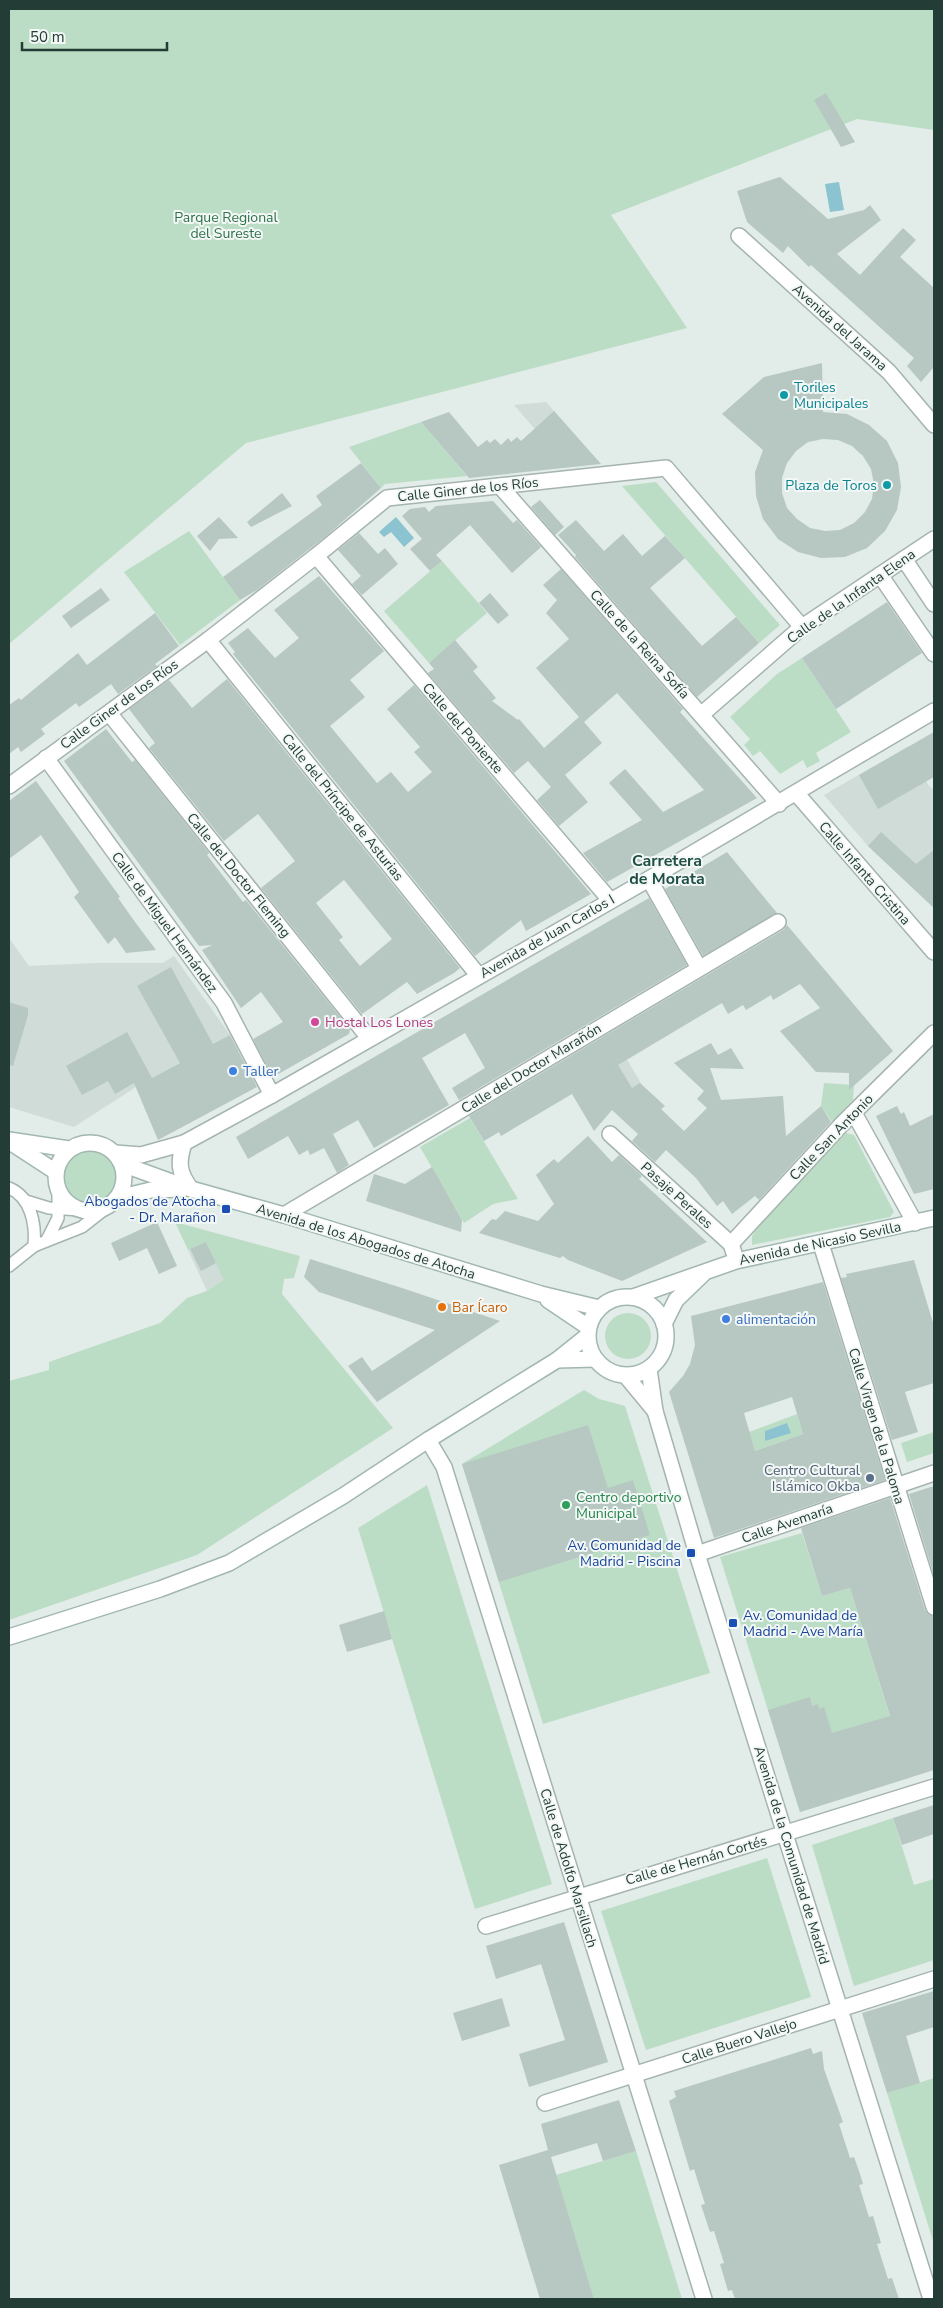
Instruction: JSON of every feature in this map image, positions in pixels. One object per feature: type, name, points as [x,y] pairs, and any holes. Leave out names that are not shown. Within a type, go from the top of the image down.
[{"type":"street","name":"Avenida del Jarama","points":[[738,236],[889,372],[934,425]]},
{"type":"street","name":"Calle Giner de los Ríos","points":[[9,786],[208,640],[387,498],[666,468],[802,627]]},
{"type":"street","name":"Calle de la Reina Sofía","points":[[500,486],[779,804]]},
{"type":"street","name":"Calle de la Infanta Elena","points":[[702,714],[802,627],[934,540]]},
{"type":"street","name":"Calle del Poniente","points":[[316,556],[610,900]]},
{"type":"street","points":[[904,560],[934,604]]},
{"type":"street","points":[[880,575],[934,654]]},
{"type":"street","name":"Calle del Príncipe de Asturias","points":[[208,640],[478,975]]},
{"type":"street","name":"Avenida de Juan Carlos I","points":[[118,1158],[141,1155],[184,1142],[272,1095],[478,975],[797,794],[934,711]]},
{"type":"street","name":"Calle del Doctor Fleming","points":[[109,712],[370,1038]]},
{"type":"street","name":"Calle de Miguel Hernández","points":[[46,758],[224,1002],[272,1095]]},
{"type":"street","name":"Calle Infanta Cristina","points":[[797,794],[934,952]]},
{"type":"street","points":[[649,879],[699,968]]},
{"type":"street","name":"Calle del Doctor Marañón","points":[[284,1215],[778,922]]},
{"type":"street","name":"Calle San Antonio","points":[[731,1244],[854,1113],[934,1033]]},
{"type":"street","points":[[854,1113],[916,1223]]},
{"type":"street","name":"Pasaje Perales","points":[[610,1134],[731,1244]]},
{"type":"street","points":[[9,1140],[69,1149]]},
{"type":"street","points":[[9,1140],[56,1172]]},
{"type":"street","points":[[92,1142],[101,1144],[118,1158],[124,1181],[113,1201],[100,1210],[80,1210],[63,1199],[58,1190],[56,1172],[58,1163],[69,1149],[76,1145],[92,1142]]},
{"type":"street","points":[[184,1142],[179,1160],[179,1169],[191,1189]]},
{"type":"street","name":"Avenida de los Abogados de Atocha","points":[[118,1158],[191,1189],[284,1215],[541,1294],[599,1308]]},
{"type":"street","name":"Avenida de los Abogados de Atocha","points":[[113,1201],[151,1190],[191,1189]]},
{"type":"street","name":"Avenida de Nicasio Sevilla","points":[[633,1297],[736,1261],[934,1218]]},
{"type":"street","points":[[731,1244],[736,1261]]},
{"type":"street","name":"Calle Virgen de la Paloma","points":[[821,1244],[934,1607]]},
{"type":"street","name":"Avenida de Nicasio Sevilla","points":[[664,1324],[676,1300],[707,1270]]},
{"type":"street","name":"Avenida de los Abogados de Atocha","points":[[541,1294],[588,1332]]},
{"type":"street","points":[[9,1638],[160,1589],[229,1563],[343,1496],[428,1440],[557,1360],[588,1332],[599,1308],[614,1299],[633,1297],[652,1306],[664,1324],[666,1336],[664,1349],[658,1360],[649,1369],[638,1374],[626,1376],[614,1374],[595,1359],[590,1348],[588,1332]]},
{"type":"street","points":[[557,1360],[595,1359]]},
{"type":"street","name":"Avenida de la Comunidad de Madrid","points":[[649,1369],[655,1411],[697,1554],[931,2299]]},
{"type":"street","points":[[626,1376],[655,1411]]},
{"type":"street","name":"Calle de Adolfo Marsillach","points":[[428,1440],[444,1467],[704,2299]]},
{"type":"street","name":"Calle Avemaría","points":[[697,1554],[934,1473]]},
{"type":"street","name":"Calle de Hernán Cortés","points":[[486,1926],[577,1896],[786,1834],[934,1786]]},
{"type":"street","name":"Calle Buero Vallejo","points":[[545,2103],[934,1979]]},
{"type":"lane","points":[[9,1188],[17,1192],[26,1201],[36,1233],[34,1246]]},
{"type":"lane","points":[[47,1240],[57,1224],[59,1209],[58,1190]]},
{"type":"lane","points":[[26,1201],[49,1208],[80,1210]]},
{"type":"lane","points":[[9,1266],[34,1246],[82,1227],[113,1201]]},
{"type":"shaded area","points":[[546,402],[600,463],[568,467],[514,405]]},
{"type":"shaded area","points":[[907,747],[929,786],[934,790],[934,908],[868,846],[824,795]]},
{"type":"shaded area","points":[[9,938],[29,966],[94,963],[163,963],[174,956],[230,1035],[136,1087],[74,1127],[9,1107]]},
{"type":"shaded area","points":[[612,1034],[642,1085],[619,1100]]},
{"type":"shaded area","points":[[206,1242],[225,1280],[207,1291],[188,1250]]},
{"type":"green space","name":"Parque Regional del Sureste","points":[[9,9],[934,9],[934,130],[857,119],[611,215],[687,328],[246,443],[9,644]]},
{"type":"green space","points":[[421,422],[467,476],[385,484],[381,488],[349,447]]},
{"type":"green space","points":[[656,482],[780,625],[759,643],[622,486]]},
{"type":"green space","points":[[189,531],[240,600],[180,645],[124,572]]},
{"type":"green space","points":[[442,561],[487,613],[429,663],[384,611]]},
{"type":"green space","points":[[802,658],[851,732],[816,753],[820,761],[807,768],[803,760],[780,774],[760,751],[753,756],[744,745],[750,739],[730,717],[777,674]]},
{"type":"green space","points":[[824,1083],[854,1085],[853,1100],[832,1122],[821,1106]]},
{"type":"green space","points":[[470,1118],[518,1199],[493,1204],[464,1223],[420,1147]]},
{"type":"green space","points":[[846,1133],[854,1135],[894,1212],[890,1217],[752,1245],[752,1236],[765,1217]]},
{"type":"green space","points":[[90,1151],[100,1153],[108,1159],[114,1167],[116,1177],[114,1187],[108,1195],[100,1201],[90,1203],[80,1201],[72,1195],[66,1187],[64,1177],[66,1167],[72,1159],[80,1153]]},
{"type":"green space","points":[[175,1222],[300,1256],[294,1278],[284,1279],[282,1294],[393,1428],[197,1555],[9,1620],[9,1381],[49,1370],[49,1362],[160,1323],[187,1298],[207,1291],[224,1280],[206,1242],[188,1250]]},
{"type":"green space","points":[[623,1313],[633,1313],[647,1323],[651,1336],[647,1349],[641,1355],[633,1359],[623,1359],[609,1349],[605,1341],[605,1331],[615,1317]]},
{"type":"green space","points":[[584,1390],[599,1399],[625,1406],[710,1673],[543,1724],[462,1464]]},
{"type":"green space","points":[[797,1414],[803,1434],[755,1451],[749,1432]]},
{"type":"green space","points":[[934,1432],[934,1453],[907,1462],[901,1443]]},
{"type":"green space","points":[[427,1485],[552,1884],[475,1909],[358,1528]]},
{"type":"green space","points":[[802,1533],[822,1596],[850,1588],[909,1778],[800,1812],[720,1557]]},
{"type":"green space","points":[[893,1818],[914,1885],[934,1879],[934,1960],[854,1986],[812,1845]]},
{"type":"green space","points":[[767,1858],[811,1997],[646,2050],[601,1911]]},
{"type":"green space","points":[[934,2078],[934,2244],[887,2093]]},
{"type":"green space","points":[[636,2151],[682,2299],[594,2299],[556,2175]]},
{"type":"water","points":[[839,182],[844,210],[830,212],[825,184]]},
{"type":"water","points":[[396,517],[414,538],[404,547],[391,532],[384,537],[379,532]]},
{"type":"water","points":[[787,1423],[791,1433],[765,1441],[765,1431]]},
{"type":"building","points":[[826,93],[855,142],[841,147],[814,100]]},
{"type":"building","points":[[780,177],[828,219],[864,210],[870,205],[881,220],[837,254],[860,275],[903,228],[916,240],[900,257],[934,288],[934,367],[921,382],[907,366],[914,358],[811,265],[809,267],[788,246],[783,253],[747,222],[737,191]]},
{"type":"building","name":"Plaza de Toros","points":[[822,363],[823,412],[847,414],[869,425],[887,441],[898,463],[901,487],[897,510],[885,531],[867,548],[845,557],[821,558],[798,552],[778,539],[763,519],[756,496],[755,472],[763,450],[722,414],[764,377]],"holes":[[[823,439],[838,440],[852,446],[863,456],[871,469],[874,484],[872,499],[865,512],[854,523],[840,530],[825,531],[810,528],[797,519],[787,508],[782,493],[782,478],[787,463],[796,451],[808,442]]]},
{"type":"building","points":[[554,411],[601,464],[469,478],[421,422],[449,412],[478,447],[487,440],[490,443],[495,439],[501,445],[508,438],[511,442],[517,437],[521,441]]},
{"type":"building","points":[[361,463],[381,488],[326,536],[257,590],[240,600],[223,577],[322,505],[316,496]]},
{"type":"building","points":[[282,493],[292,506],[251,527],[247,522]]},
{"type":"building","points":[[540,500],[564,527],[555,535],[531,507]]},
{"type":"building","points":[[493,501],[513,523],[517,520],[541,547],[512,573],[470,525],[436,555],[442,561],[430,571],[410,549],[422,539],[402,516],[410,509],[425,507],[429,512],[436,506]]},
{"type":"building","points":[[219,517],[238,538],[219,539],[210,551],[197,536]]},
{"type":"building","points":[[576,520],[604,551],[623,534],[642,556],[665,536],[685,558],[650,588],[702,646],[736,617],[759,643],[697,697],[558,535]]},
{"type":"building","points":[[359,533],[378,554],[385,548],[398,564],[362,595],[352,584],[361,576],[338,550]]},
{"type":"building","points":[[561,569],[683,709],[680,712],[757,798],[607,882],[583,853],[642,820],[609,783],[625,769],[663,812],[704,790],[617,693],[584,722],[602,743],[565,775],[588,802],[559,826],[537,800],[551,787],[528,761],[514,773],[428,673],[434,669],[429,663],[455,640],[478,667],[473,671],[496,698],[492,701],[519,719],[544,748],[579,717],[536,668],[569,639],[546,613],[557,600],[543,585]]},
{"type":"building","points":[[319,576],[384,651],[350,680],[365,697],[330,726],[377,783],[391,772],[408,792],[432,772],[414,752],[420,747],[387,709],[414,685],[591,894],[526,931],[521,920],[475,956],[233,654],[235,652],[228,643],[248,628],[275,658],[299,638],[274,610]]},
{"type":"building","points":[[101,588],[110,600],[71,628],[62,616]]},
{"type":"building","points":[[490,593],[509,615],[498,624],[479,603]]},
{"type":"building","points":[[887,602],[922,653],[836,709],[802,658]]},
{"type":"building","points":[[155,613],[179,646],[155,664],[157,666],[118,694],[111,684],[79,707],[76,703],[41,729],[45,734],[21,752],[18,747],[9,754],[9,705],[19,698],[21,700],[78,653],[87,665]]},
{"type":"building","points":[[227,679],[460,968],[417,994],[407,982],[362,1014],[261,888],[295,861],[258,814],[224,841],[149,748],[155,743],[129,709],[169,680],[192,708]],"holes":[[[344,880],[392,939],[360,966],[339,940],[343,937],[316,903]]]},
{"type":"building","points":[[106,729],[132,762],[135,760],[209,853],[207,855],[243,902],[246,900],[350,1029],[349,1034],[273,1077],[253,1039],[283,1022],[261,992],[241,1008],[202,950],[212,945],[199,946],[64,761]]},
{"type":"building","points":[[934,732],[934,777],[878,809],[859,775]]},
{"type":"building","points":[[36,781],[156,950],[126,953],[115,937],[108,944],[74,897],[79,892],[41,835],[9,859],[9,801]]},
{"type":"building","points":[[881,832],[916,864],[934,850],[934,908],[868,846]]},
{"type":"building","points":[[727,852],[777,913],[703,956],[665,889]]},
{"type":"building","points":[[649,898],[687,965],[459,1100],[452,1088],[485,1068],[465,1033],[422,1058],[449,1105],[374,1148],[358,1120],[333,1134],[349,1165],[337,1173],[324,1148],[310,1155],[308,1150],[299,1155],[288,1136],[248,1159],[236,1137]]},
{"type":"building","points":[[787,925],[893,1051],[849,1090],[849,1073],[816,1072],[780,1031],[820,1008],[800,984],[773,1000],[771,995],[746,1010],[743,1005],[728,1014],[722,1003],[618,1065],[632,1088],[640,1083],[665,1106],[661,1109],[684,1131],[707,1108],[697,1099],[704,1091],[674,1063],[711,1043],[718,1055],[731,1048],[744,1069],[710,1068],[721,1100],[783,1096],[786,1136],[821,1106],[831,1122],[759,1200],[755,1196],[732,1214],[723,1201],[717,1206],[696,1178],[666,1150],[655,1162],[632,1141],[638,1134],[612,1110],[594,1131],[572,1094],[501,1136],[499,1132],[484,1141],[469,1116],[783,930]]},
{"type":"building","points":[[171,967],[213,1044],[230,1035],[257,1087],[158,1140],[134,1083],[115,1094],[108,1081],[82,1095],[66,1066],[127,1032],[152,1078],[180,1063],[137,986]]},
{"type":"building","points":[[9,1002],[28,1008],[28,1015],[13,1066],[9,1065]]},
{"type":"building","points":[[897,1106],[901,1114],[904,1112],[910,1126],[934,1114],[934,1189],[914,1194],[876,1116]]},
{"type":"building","points":[[588,1136],[612,1162],[619,1155],[642,1176],[639,1179],[707,1242],[622,1281],[568,1260],[563,1256],[560,1258],[479,1233],[492,1219],[496,1220],[505,1211],[538,1221],[554,1204],[536,1175],[554,1159],[558,1163]]},
{"type":"building","points":[[432,1167],[462,1220],[461,1232],[366,1201],[374,1174],[405,1184]]},
{"type":"building","points":[[157,1222],[177,1266],[159,1274],[147,1248],[119,1261],[111,1243]]},
{"type":"building","points":[[206,1242],[216,1263],[201,1271],[190,1249]]},
{"type":"building","points":[[310,1259],[500,1321],[377,1402],[348,1366],[362,1357],[372,1371],[435,1330],[319,1292],[304,1277]]},
{"type":"building","points":[[914,1260],[934,1326],[934,1383],[905,1392],[918,1432],[892,1440],[841,1278],[847,1277],[846,1274]]},
{"type":"building","points":[[823,1282],[885,1480],[714,1538],[669,1392],[683,1376],[690,1364],[695,1345],[691,1316]],"holes":[[[792,1397],[803,1434],[755,1451],[744,1413]]]},
{"type":"building","name":"Centro deportivo Municipal","points":[[588,1425],[608,1488],[633,1480],[650,1535],[499,1582],[462,1464]]},
{"type":"building","points":[[934,1486],[934,1576],[909,1494]]},
{"type":"building","points":[[890,1498],[925,1610],[928,1614],[934,1616],[934,1770],[800,1812],[768,1710],[810,1697],[812,1706],[818,1704],[819,1709],[824,1707],[832,1733],[890,1716],[850,1588],[822,1596],[801,1528]]},
{"type":"building","points":[[384,1611],[392,1639],[347,1652],[339,1625]]},
{"type":"building","points":[[934,1805],[934,1834],[902,1845],[893,1818]]},
{"type":"building","points":[[564,1922],[608,2062],[529,2087],[519,2054],[565,2040],[541,1964],[496,1979],[486,1946]]},
{"type":"building","points":[[934,1991],[934,2027],[906,2036],[920,2083],[887,2093],[862,2013]]},
{"type":"building","points":[[502,1998],[510,2026],[462,2041],[453,2013]]},
{"type":"building","points":[[811,2048],[813,2054],[822,2051],[824,2069],[843,2122],[839,2124],[850,2158],[854,2157],[860,2174],[863,2184],[859,2185],[869,2217],[873,2216],[881,2243],[877,2244],[888,2279],[892,2278],[899,2299],[735,2299],[732,2290],[728,2291],[720,2264],[724,2263],[714,2231],[710,2232],[701,2205],[705,2204],[694,2169],[690,2171],[669,2101],[676,2097],[674,2091]]},
{"type":"building","points":[[619,2100],[636,2151],[603,2161],[597,2143],[551,2157],[594,2299],[540,2299],[499,2165],[548,2150],[541,2124]]},
{"type":"place","name":"Toriles Municipales","points":[[784,395]]},
{"type":"place","name":"Plaza de Toros","points":[[887,485]]},
{"type":"place","name":"Hostal Los Lones","points":[[315,1022]]},
{"type":"place","name":"Taller","points":[[233,1071]]},
{"type":"place","name":"Abogados de Atocha - Dr. Marañon","points":[[226,1209]]},
{"type":"place","name":"Bar Ícaro","points":[[442,1307]]},
{"type":"place","name":"alimentación","points":[[726,1319]]},
{"type":"place","name":"Centro Cultural Islámico Okba","points":[[870,1478]]},
{"type":"place","name":"Centro deportivo Municipal","points":[[566,1505]]},
{"type":"place","name":"Av. Comunidad de Madrid - Piscina","points":[[691,1553]]},
{"type":"place","name":"Av. Comunidad de Madrid - Ave María","points":[[733,1623]]},
{"type":"district","name":"Carretera de Morata","points":[[667,869]]}]
